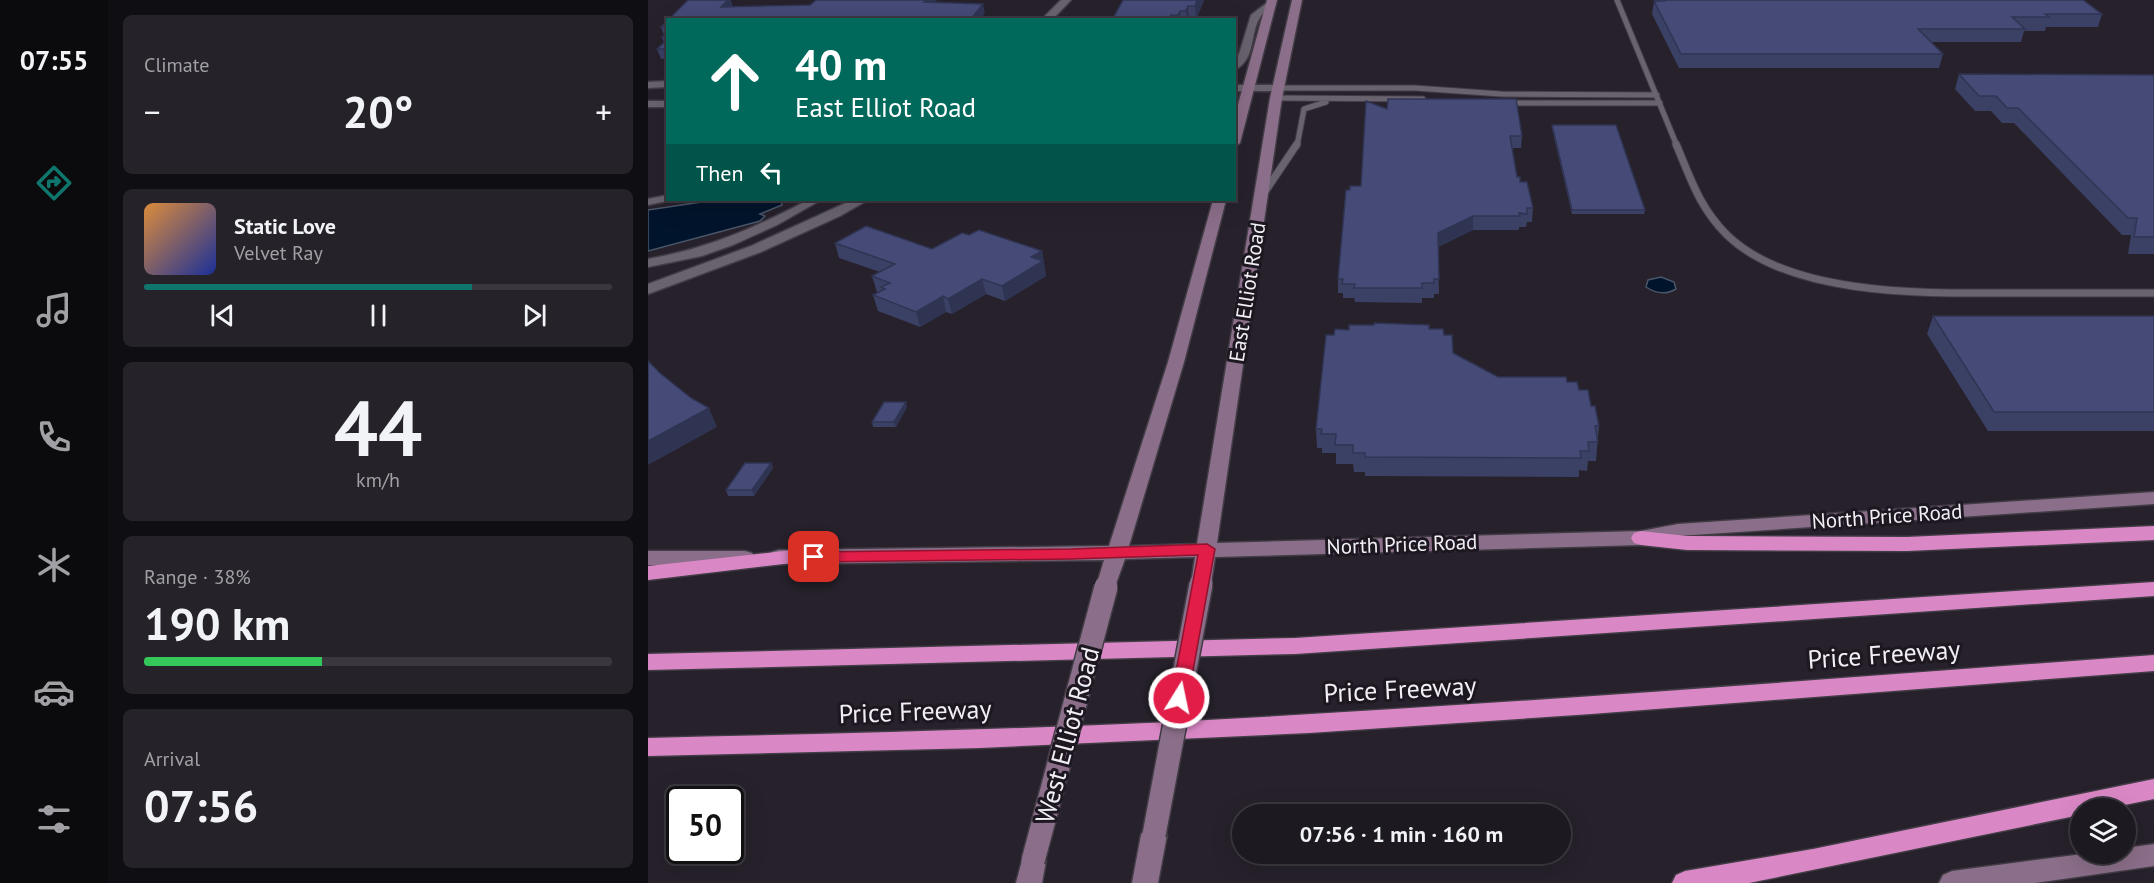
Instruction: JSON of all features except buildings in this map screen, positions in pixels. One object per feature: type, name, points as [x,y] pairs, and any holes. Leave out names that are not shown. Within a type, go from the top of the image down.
[{"type":"highway","points":[[1641,538],[1687,543],[1906,544],[2154,533]]},
{"type":"highway","points":[[648,573],[794,557]]},
{"type":"highway","name":"Price Freeway","points":[[648,662],[1295,646],[2154,588]]},
{"type":"highway","name":"Price Freeway","points":[[648,747],[1028,737],[1339,721],[2154,663]]},
{"type":"highway","points":[[1685,883],[1813,860],[2154,789]]},
{"type":"main road","name":"East Elliot Road","points":[[1144,883],[1201,584],[1277,93],[1297,0]]},
{"type":"main road","points":[[1236,132],[1243,95],[1271,2]]},
{"type":"main road","name":"East Elliot Road","points":[[1106,587],[1176,362],[1220,201]]},
{"type":"main road","name":"North Price Road","points":[[648,558],[1116,553],[1641,538],[1678,530],[2154,498]]},
{"type":"main road","name":"West Elliot Road","points":[[1031,872],[1106,587]]},
{"type":"main road","points":[[1952,883],[2154,855]]},
{"type":"street","points":[[1049,18],[1066,0]]},
{"type":"street","points":[[1236,65],[1241,61],[1246,50],[1256,15],[1271,2]]},
{"type":"street","points":[[648,85],[666,84]]},
{"type":"street","points":[[1243,95],[1277,93]]},
{"type":"street","points":[[648,104],[666,104]]},
{"type":"street","points":[[648,202],[666,198]]},
{"type":"street","points":[[648,263],[699,253],[728,243],[768,226],[811,201]]},
{"type":"street","points":[[648,290],[749,254],[798,233],[859,201]]},
{"type":"street","points":[[728,243],[749,254]]},
{"type":"lane","points":[[1617,0],[1702,206],[1715,226],[1745,249],[1776,265],[1829,281],[1876,290],[2154,293]]},
{"type":"lane","points":[[1277,93],[1415,88],[1501,94],[1657,95]]},
{"type":"lane","points":[[1277,93],[1415,99]]},
{"type":"lane","points":[[1262,196],[1297,145],[1304,110],[1315,104],[1337,101],[1433,99]]},
{"type":"lane","points":[[1498,103],[1660,103]]},
{"type":"water","points":[[708,201],[781,201],[782,205],[760,214],[765,216],[760,221],[648,251],[648,210]]},
{"type":"water","points":[[1661,277],[1674,282],[1676,289],[1661,292],[1646,287],[1648,280]]},
{"type":"route","points":[[814,557],[1071,554],[1207,549],[1179,698]]}]
